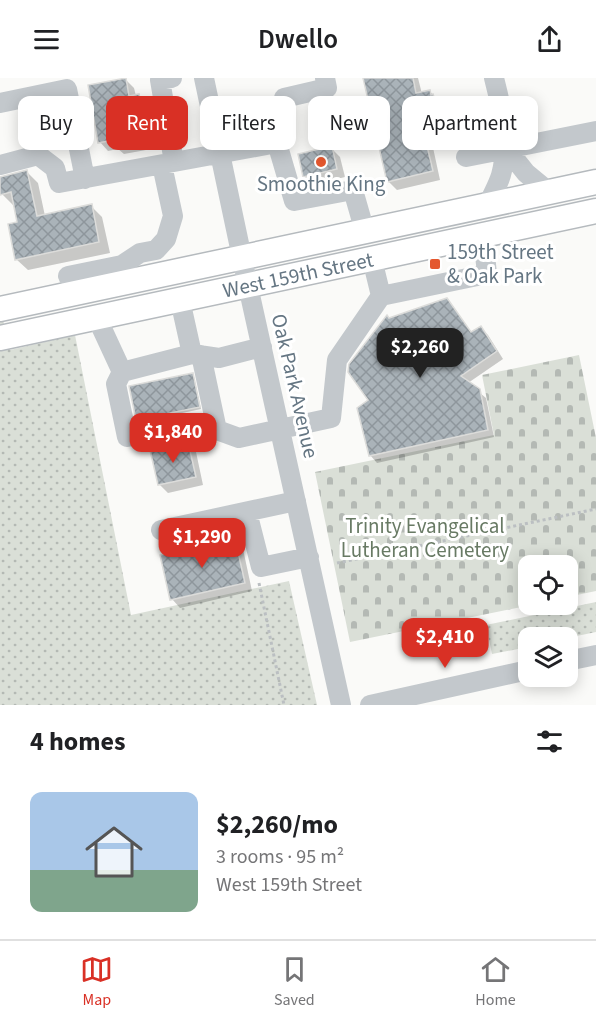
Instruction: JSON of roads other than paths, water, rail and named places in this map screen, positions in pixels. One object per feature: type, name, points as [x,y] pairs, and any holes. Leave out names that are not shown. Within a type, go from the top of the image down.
[{"type":"main road","name":"West 159th Street","points":[[0,309],[123,274],[243,258],[596,182]]},
{"type":"main road","name":"West 159th Street","points":[[0,338],[596,211]]},
{"type":"street","points":[[68,276],[123,274],[140,253],[156,250],[166,239],[173,216],[160,80],[172,78]]},
{"type":"street","name":"Oak Park Avenue","points":[[204,78],[341,705]]},
{"type":"street","points":[[293,96],[327,88],[325,78]]},
{"type":"street","points":[[494,78],[498,96]]},
{"type":"street","points":[[0,103],[67,89],[85,179]]},
{"type":"street","points":[[538,142],[596,132]]},
{"type":"street","points":[[0,165],[38,155],[55,168],[59,183],[277,143],[294,201],[353,190],[365,232]]},
{"type":"street","points":[[466,157],[497,150]]},
{"type":"street","points":[[488,205],[501,176],[506,150]]},
{"type":"street","points":[[508,150],[526,173],[549,192]]},
{"type":"street","points":[[122,372],[116,384],[127,437],[197,423],[239,438],[331,418],[337,360],[381,296],[487,274],[483,235]]},
{"type":"street","points":[[372,259],[381,296]]},
{"type":"street","points":[[180,300],[217,430]]},
{"type":"street","points":[[97,318],[122,372]]},
{"type":"street","points":[[122,372],[197,355],[219,358],[262,347]]},
{"type":"street","points":[[161,530],[296,501]]},
{"type":"street","points":[[247,512],[261,567],[309,557]]},
{"type":"street","points":[[578,659],[596,655]]},
{"type":"street","points":[[370,705],[518,672]]},
{"type":"place","name":"Smoothie King","points":[[321,162]]},
{"type":"place","name":"159th Street & Oak Park","points":[[435,264]]},
{"type":"park label","name":"Trinity Evangelical Lutheran Cemetery","points":[[425,538]]}]
